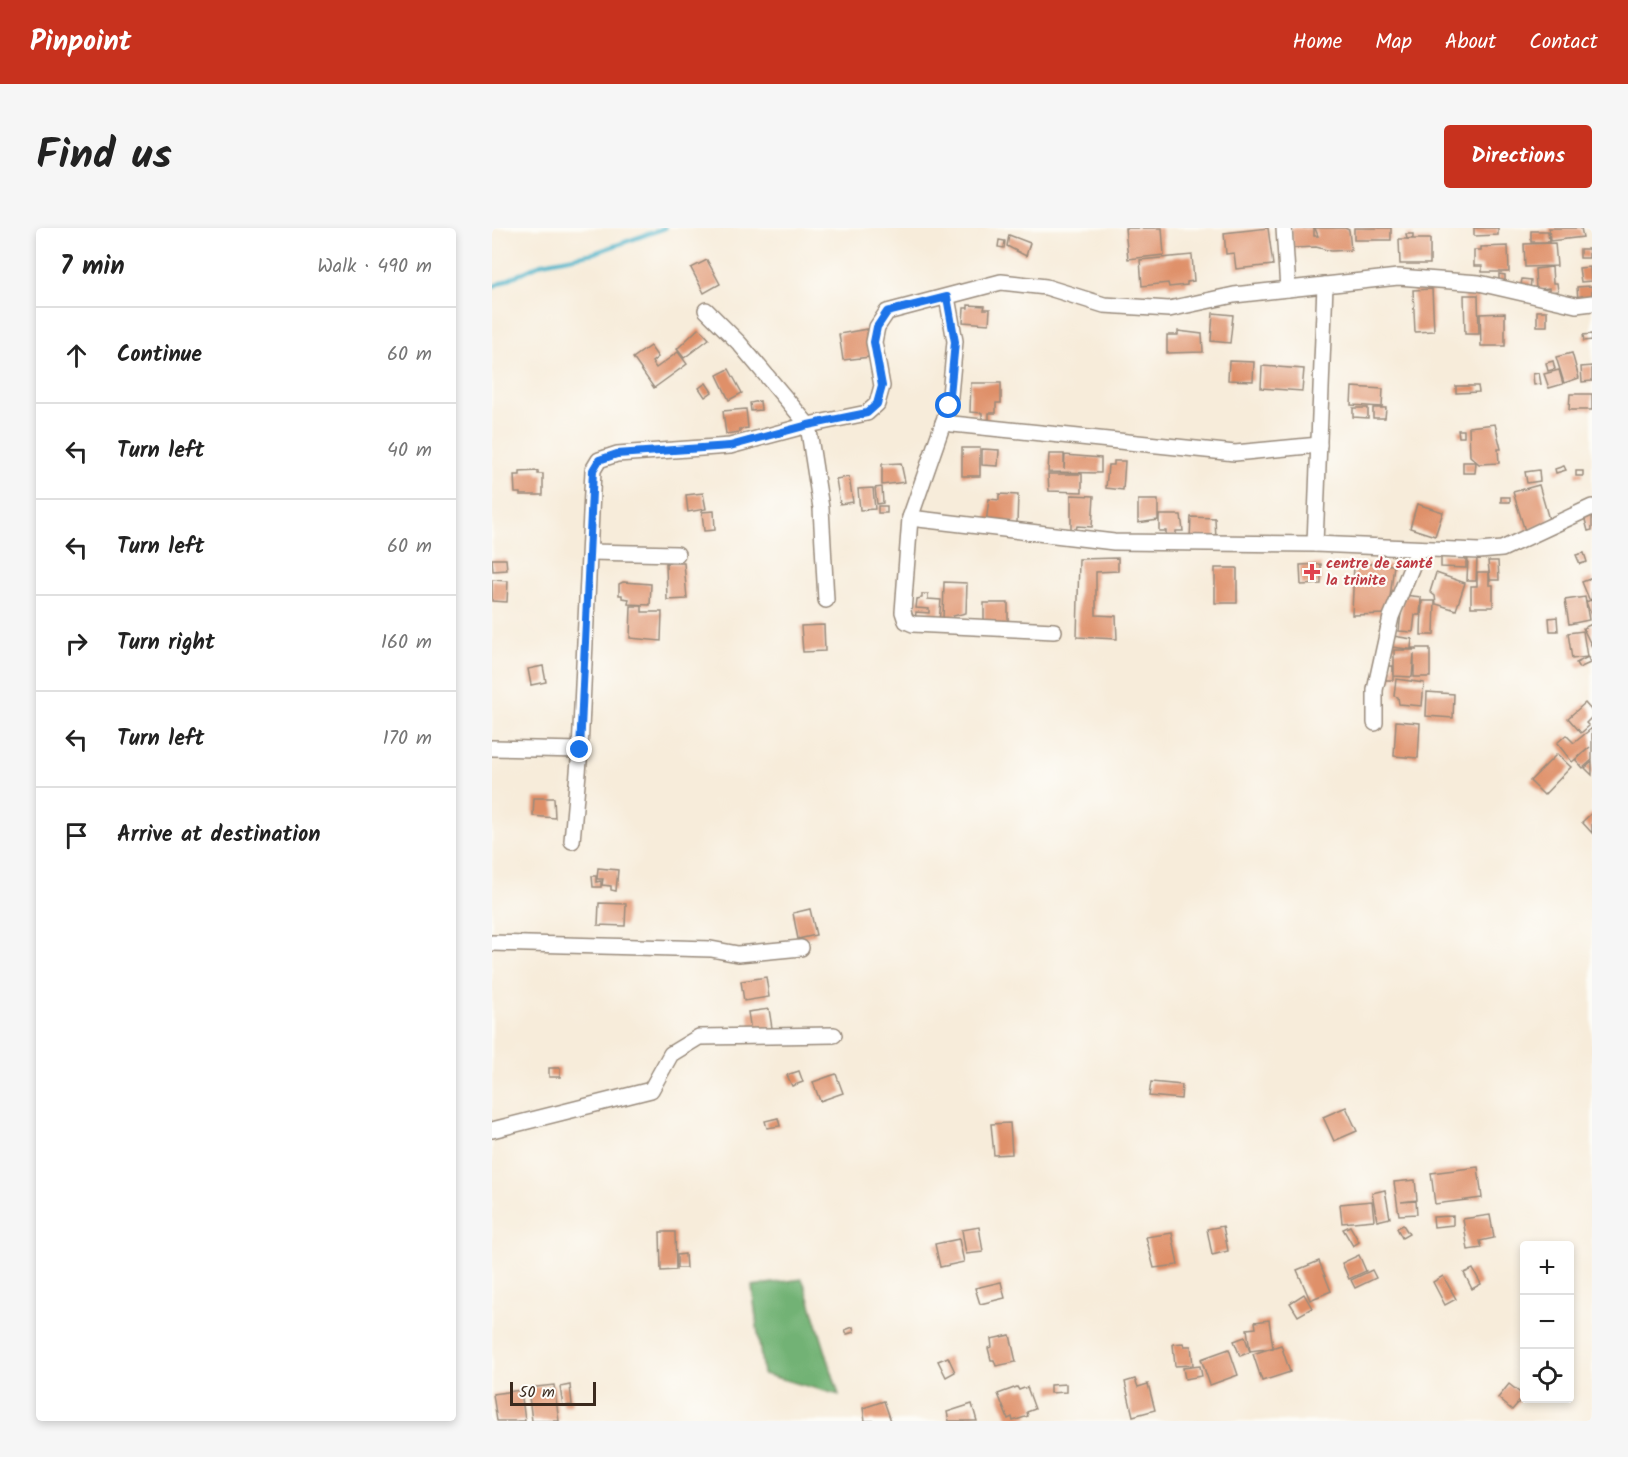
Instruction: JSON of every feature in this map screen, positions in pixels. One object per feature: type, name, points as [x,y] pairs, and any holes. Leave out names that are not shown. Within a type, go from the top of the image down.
[{"type":"street","points":[[1284,228],[1288,289]]},
{"type":"street","points":[[572,840],[580,750],[593,470],[599,460],[617,454],[730,446],[808,425],[867,413],[877,404],[882,386],[874,342],[877,327],[887,312],[1001,282],[1046,287],[1104,305],[1169,309],[1234,295],[1398,277],[1479,283],[1576,305],[1592,303]]},
{"type":"street","points":[[1315,544],[1325,285]]},
{"type":"street","points":[[947,297],[955,342],[949,406],[910,518],[903,612],[906,621],[913,624],[1054,631]]},
{"type":"street","points":[[706,310],[739,343],[808,425],[821,508],[826,600]]},
{"type":"street","points":[[943,423],[1235,453],[1319,445]]},
{"type":"street","points":[[910,518],[1114,542],[1315,544],[1479,551],[1502,549],[1592,507]]},
{"type":"street","points":[[1375,723],[1376,690],[1391,617],[1419,549]]},
{"type":"street","points":[[590,552],[677,554]]},
{"type":"street","points":[[492,748],[580,750]]},
{"type":"street","points":[[492,943],[711,949],[738,954],[801,948]]},
{"type":"street","points":[[492,1130],[651,1090],[670,1054],[699,1037],[834,1035]]},
{"type":"green space","points":[[802,1279],[839,1395],[763,1374],[752,1286]]},
{"type":"building","points":[[1125,228],[1162,228],[1164,255],[1128,259]]},
{"type":"building","points":[[1268,228],[1273,265],[1236,269],[1234,253],[1226,254],[1224,233]]},
{"type":"building","points":[[1291,228],[1314,228],[1314,236],[1318,236],[1315,228],[1345,228],[1349,230],[1351,250],[1293,248]]},
{"type":"building","points":[[1354,228],[1391,228],[1391,240],[1354,240]]},
{"type":"building","points":[[1474,228],[1498,228],[1498,235],[1474,236]]},
{"type":"building","points":[[1549,228],[1581,228],[1583,237],[1550,241]]},
{"type":"building","points":[[1531,231],[1548,231],[1549,242],[1531,242]]},
{"type":"building","points":[[1406,234],[1413,234],[1413,238],[1407,239]]},
{"type":"building","points":[[1009,235],[1030,243],[1026,256],[1007,246]]},
{"type":"building","points":[[1399,239],[1430,239],[1430,264],[1400,264]]},
{"type":"building","points":[[999,240],[1005,241],[1004,248],[998,247]]},
{"type":"building","points":[[1555,243],[1557,266],[1525,267],[1524,244]]},
{"type":"building","points":[[1508,246],[1509,272],[1482,272],[1482,266],[1474,266],[1474,250],[1481,250],[1481,247]]},
{"type":"building","points":[[1580,249],[1589,249],[1589,258],[1580,258]]},
{"type":"building","points":[[1192,255],[1194,281],[1187,282],[1187,285],[1169,287],[1168,283],[1142,286],[1140,260]]},
{"type":"building","points":[[707,260],[720,284],[704,293],[691,268]]},
{"type":"building","points":[[1552,267],[1553,283],[1557,283],[1558,291],[1549,292],[1549,288],[1536,289],[1535,269]]},
{"type":"building","points":[[1590,267],[1591,281],[1581,282],[1579,268]]},
{"type":"building","points":[[1499,274],[1505,275],[1505,282],[1499,282]]},
{"type":"building","points":[[1522,279],[1531,280],[1530,291],[1520,290]]},
{"type":"building","points":[[1592,286],[1592,300],[1578,301],[1577,287]]},
{"type":"building","points":[[1432,289],[1434,331],[1415,332],[1413,290]]},
{"type":"building","points":[[1464,295],[1478,295],[1479,334],[1465,334]]},
{"type":"building","points":[[968,305],[985,306],[984,309],[990,309],[989,324],[963,322],[964,308],[968,308]]},
{"type":"building","points":[[1537,311],[1547,311],[1547,326],[1537,326]]},
{"type":"building","points":[[1213,313],[1233,315],[1230,343],[1211,341]]},
{"type":"building","points":[[1505,313],[1505,346],[1481,346],[1480,314]]},
{"type":"building","points":[[699,328],[709,339],[684,358],[677,349]]},
{"type":"building","points":[[867,329],[870,357],[843,360],[839,334]]},
{"type":"building","points":[[1178,331],[1202,334],[1203,352],[1167,353],[1167,335],[1178,335]]},
{"type":"building","points":[[1592,334],[1592,340],[1584,341],[1583,335]]},
{"type":"building","points":[[650,346],[658,357],[652,362],[656,368],[678,352],[687,364],[654,388],[633,358]]},
{"type":"building","points":[[1572,353],[1579,378],[1564,383],[1556,357]]},
{"type":"building","points":[[1229,361],[1254,362],[1253,381],[1228,380]]},
{"type":"building","points":[[1553,361],[1555,369],[1548,371],[1546,363]]},
{"type":"building","points":[[1262,366],[1304,369],[1302,391],[1261,388]]},
{"type":"building","points":[[1592,366],[1592,381],[1582,382],[1581,367]]},
{"type":"building","points":[[729,369],[742,393],[729,400],[717,375]]},
{"type":"building","points":[[1559,370],[1563,384],[1549,388],[1544,374]]},
{"type":"building","points":[[1539,373],[1541,384],[1534,385],[1533,374]]},
{"type":"building","points":[[706,383],[712,392],[705,397],[699,388]]},
{"type":"building","points":[[971,383],[1001,383],[1001,403],[996,403],[996,413],[989,413],[989,422],[982,422],[982,413],[970,412]]},
{"type":"building","points":[[1456,386],[1478,386],[1479,392],[1456,393]]},
{"type":"building","points":[[1352,387],[1383,389],[1382,407],[1351,405]]},
{"type":"building","points":[[1570,394],[1592,394],[1592,410],[1569,410]]},
{"type":"building","points":[[760,401],[761,410],[751,411],[750,403]]},
{"type":"building","points":[[1353,408],[1368,408],[1368,418],[1353,417]]},
{"type":"building","points":[[1373,408],[1386,408],[1385,418],[1373,418]]},
{"type":"building","points":[[746,409],[748,428],[726,434],[723,411]]},
{"type":"building","points":[[1495,424],[1501,449],[1498,449],[1499,463],[1479,464],[1470,456],[1469,427]]},
{"type":"building","points":[[1458,430],[1464,430],[1464,437],[1459,437]]},
{"type":"building","points":[[962,448],[980,448],[980,476],[962,476]]},
{"type":"building","points":[[982,449],[999,450],[998,466],[982,465]]},
{"type":"building","points":[[1049,454],[1064,454],[1064,469],[1065,455],[1101,458],[1101,473],[1048,472]]},
{"type":"building","points":[[1114,461],[1125,461],[1123,490],[1106,488],[1108,465],[1114,465]]},
{"type":"building","points":[[1463,462],[1476,462],[1475,473],[1463,473]]},
{"type":"building","points":[[901,463],[905,482],[882,485],[882,464]]},
{"type":"building","points":[[1564,466],[1566,470],[1556,473],[1555,469]]},
{"type":"building","points":[[1539,470],[1540,481],[1527,483],[1525,472]]},
{"type":"building","points":[[538,471],[538,474],[543,474],[543,495],[515,493],[514,475],[520,475],[520,472]]},
{"type":"building","points":[[1576,471],[1583,471],[1583,476],[1576,476]]},
{"type":"building","points":[[1048,474],[1082,474],[1082,492],[1049,491]]},
{"type":"building","points":[[849,477],[853,502],[840,504],[836,479]]},
{"type":"building","points":[[1539,485],[1550,523],[1525,531],[1513,492]]},
{"type":"building","points":[[882,487],[883,503],[877,504],[875,488]]},
{"type":"building","points":[[873,488],[875,509],[860,510],[858,489]]},
{"type":"building","points":[[703,493],[706,509],[688,512],[686,495]]},
{"type":"building","points":[[999,494],[1018,495],[1017,523],[986,523],[989,499],[999,500]]},
{"type":"building","points":[[1071,495],[1094,496],[1092,527],[1077,526],[1076,530],[1071,530]]},
{"type":"building","points":[[1501,497],[1510,497],[1510,502],[1501,502]]},
{"type":"building","points":[[1138,500],[1158,500],[1158,520],[1138,523]]},
{"type":"building","points":[[1417,504],[1443,512],[1435,536],[1410,528]]},
{"type":"building","points":[[878,506],[887,506],[887,513],[878,513]]},
{"type":"building","points":[[1592,509],[1592,530],[1588,531],[1583,512]]},
{"type":"building","points":[[714,511],[715,530],[704,531],[702,512]]},
{"type":"building","points":[[1159,515],[1181,515],[1183,531],[1176,531],[1176,536],[1166,536],[1166,531],[1159,531]]},
{"type":"building","points":[[1191,517],[1215,518],[1216,540],[1190,539]]},
{"type":"building","points":[[1584,553],[1587,562],[1580,564],[1576,555]]},
{"type":"building","points":[[1441,554],[1466,555],[1466,568],[1441,567]]},
{"type":"building","points":[[1468,556],[1477,557],[1476,581],[1467,581]]},
{"type":"building","points":[[1118,558],[1118,571],[1096,572],[1096,615],[1116,616],[1117,639],[1077,637],[1079,559]]},
{"type":"building","points":[[492,559],[506,559],[507,570],[493,571]]},
{"type":"building","points":[[1488,561],[1498,561],[1499,580],[1490,580]]},
{"type":"building","points":[[666,563],[684,563],[687,599],[667,600]]},
{"type":"building","points":[[1354,563],[1394,565],[1388,614],[1352,615]]},
{"type":"building","points":[[1321,564],[1321,584],[1301,585],[1300,565]]},
{"type":"building","points":[[1215,568],[1237,568],[1237,603],[1215,603]]},
{"type":"building","points":[[1477,572],[1489,572],[1489,585],[1493,585],[1493,607],[1471,607],[1471,586],[1477,586]]},
{"type":"building","points":[[1436,573],[1465,583],[1456,610],[1436,604],[1435,596],[1430,592]]},
{"type":"building","points":[[1592,578],[1592,600],[1589,599],[1582,582]]},
{"type":"building","points":[[492,580],[508,581],[507,602],[492,601]]},
{"type":"building","points":[[623,582],[651,584],[650,605],[628,604],[629,599],[619,595],[619,584]]},
{"type":"building","points":[[944,582],[967,583],[966,613],[953,616],[953,620],[943,619]]},
{"type":"building","points":[[922,594],[928,594],[928,599],[941,600],[939,623],[915,621],[916,612],[929,613],[929,609],[916,608],[917,599],[922,598]]},
{"type":"building","points":[[1403,595],[1421,597],[1420,615],[1415,615],[1413,632],[1399,631]]},
{"type":"building","points":[[1585,597],[1589,620],[1569,624],[1565,600]]},
{"type":"building","points":[[1591,600],[1592,602],[1592,617],[1586,602]]},
{"type":"building","points":[[1422,601],[1435,601],[1434,635],[1421,635]]},
{"type":"building","points":[[984,603],[1008,603],[1008,627],[984,626]]},
{"type":"building","points":[[631,606],[642,606],[642,612],[662,612],[661,641],[630,638]]},
{"type":"building","points":[[1557,617],[1558,631],[1550,631],[1549,618]]},
{"type":"building","points":[[1592,624],[1592,647],[1583,628]]},
{"type":"building","points":[[824,625],[825,651],[803,652],[801,626]]},
{"type":"building","points":[[1583,631],[1587,657],[1572,659],[1568,633]]},
{"type":"building","points":[[1393,636],[1412,639],[1411,648],[1430,648],[1430,677],[1414,677],[1414,654],[1412,677],[1394,676],[1394,650],[1417,650],[1391,647]]},
{"type":"building","points":[[1588,657],[1590,663],[1579,668],[1576,663]]},
{"type":"building","points":[[543,666],[546,682],[531,685],[528,669]]},
{"type":"building","points":[[1383,666],[1393,666],[1393,680],[1382,680]]},
{"type":"building","points":[[1396,679],[1424,683],[1422,706],[1399,704],[1398,697],[1394,696]]},
{"type":"building","points":[[1427,692],[1454,694],[1453,718],[1426,716]]},
{"type":"building","points":[[1585,703],[1592,711],[1592,717],[1586,723],[1589,726],[1581,733],[1568,718]]},
{"type":"building","points":[[1396,721],[1420,723],[1418,758],[1394,756]]},
{"type":"building","points":[[1592,728],[1592,760],[1583,768],[1576,760],[1590,747],[1572,762],[1557,743],[1566,735],[1574,743]]},
{"type":"building","points":[[1557,754],[1571,767],[1544,795],[1530,781]]},
{"type":"building","points":[[1592,762],[1592,775],[1585,768]]},
{"type":"building","points":[[534,798],[554,798],[555,818],[533,816]]},
{"type":"building","points":[[1592,813],[1592,833],[1582,822]]},
{"type":"building","points":[[598,868],[618,870],[616,891],[611,890],[611,886],[602,885],[603,879],[597,879]]},
{"type":"building","points":[[592,876],[596,876],[596,882],[601,881],[601,887],[593,887]]},
{"type":"building","points":[[599,903],[626,904],[625,926],[598,925]]},
{"type":"building","points":[[810,909],[816,935],[798,939],[793,913]]},
{"type":"building","points":[[766,977],[769,997],[744,1001],[741,981]]},
{"type":"building","points":[[769,1009],[772,1028],[751,1031],[748,1012]]},
{"type":"building","points":[[549,1068],[560,1068],[560,1077],[549,1077]]},
{"type":"building","points":[[799,1071],[803,1082],[792,1086],[787,1075]]},
{"type":"building","points":[[836,1074],[843,1093],[820,1101],[813,1082]]},
{"type":"building","points":[[1151,1082],[1182,1085],[1181,1099],[1149,1096]]},
{"type":"building","points":[[1346,1107],[1357,1131],[1334,1141],[1323,1117]]},
{"type":"building","points":[[778,1118],[780,1126],[767,1128],[765,1121]]},
{"type":"building","points":[[1010,1123],[1012,1154],[994,1155],[991,1124]]},
{"type":"building","points":[[1478,1167],[1482,1198],[1435,1204],[1431,1173]]},
{"type":"building","points":[[1415,1180],[1417,1200],[1401,1202],[1416,1201],[1417,1214],[1399,1215],[1394,1182]]},
{"type":"building","points":[[1385,1190],[1390,1218],[1377,1221],[1372,1193]]},
{"type":"building","points":[[1372,1201],[1374,1220],[1342,1223],[1340,1204]]},
{"type":"building","points":[[1490,1215],[1494,1238],[1480,1241],[1482,1248],[1468,1250],[1463,1219]]},
{"type":"building","points":[[1453,1216],[1453,1225],[1434,1227],[1433,1217]]},
{"type":"building","points":[[1403,1225],[1409,1234],[1402,1238],[1397,1228]]},
{"type":"building","points":[[1223,1226],[1228,1251],[1212,1255],[1207,1229]]},
{"type":"building","points":[[1350,1226],[1359,1242],[1353,1246],[1343,1229]]},
{"type":"building","points":[[979,1227],[983,1252],[966,1254],[962,1230]]},
{"type":"building","points":[[660,1232],[675,1232],[676,1270],[661,1271]]},
{"type":"building","points":[[1172,1233],[1178,1265],[1154,1268],[1146,1237]]},
{"type":"building","points":[[959,1239],[964,1262],[940,1267],[935,1244]]},
{"type":"building","points":[[685,1254],[686,1268],[677,1268],[677,1255]]},
{"type":"building","points":[[1359,1255],[1366,1271],[1349,1279],[1342,1263]]},
{"type":"building","points":[[1319,1261],[1331,1291],[1310,1300],[1297,1270]]},
{"type":"building","points":[[1473,1269],[1481,1284],[1472,1289],[1464,1273]]},
{"type":"building","points":[[1372,1270],[1376,1278],[1355,1288],[1351,1280]]},
{"type":"building","points":[[1443,1276],[1456,1299],[1445,1305],[1433,1282]]},
{"type":"building","points":[[1001,1282],[1005,1298],[980,1304],[975,1288]]},
{"type":"building","points":[[1304,1294],[1312,1308],[1298,1316],[1290,1303]]},
{"type":"building","points":[[1269,1320],[1273,1348],[1250,1351],[1247,1329],[1256,1328],[1255,1322]]},
{"type":"building","points":[[853,1327],[854,1332],[847,1334],[845,1330]]},
{"type":"building","points":[[1010,1335],[1016,1362],[996,1366],[994,1360],[991,1360],[988,1348],[992,1347],[991,1339]]},
{"type":"building","points":[[1245,1337],[1250,1352],[1240,1356],[1234,1341]]},
{"type":"building","points":[[1183,1343],[1184,1346],[1191,1346],[1193,1365],[1175,1366],[1173,1344]]},
{"type":"building","points":[[1281,1345],[1290,1372],[1262,1381],[1253,1354]]},
{"type":"building","points":[[1229,1349],[1238,1375],[1210,1385],[1201,1359]]},
{"type":"building","points":[[948,1357],[955,1372],[946,1377],[938,1361]]},
{"type":"building","points":[[1200,1366],[1202,1376],[1185,1379],[1183,1368]]},
{"type":"building","points":[[1135,1379],[1138,1387],[1148,1384],[1155,1410],[1133,1416],[1125,1382]]},
{"type":"building","points":[[1066,1384],[1066,1392],[1050,1393],[1050,1385]]},
{"type":"building","points":[[1509,1384],[1520,1393],[1520,1401],[1512,1410],[1498,1398]]},
{"type":"building","points":[[554,1385],[559,1421],[532,1421],[528,1388]]},
{"type":"building","points":[[570,1385],[572,1405],[563,1406],[560,1387]]},
{"type":"building","points":[[1017,1387],[1019,1390],[1027,1387],[1035,1409],[1027,1412],[1028,1416],[1013,1421],[1012,1417],[1008,1419],[998,1394]]},
{"type":"building","points":[[521,1390],[525,1421],[497,1421],[493,1394]]},
{"type":"building","points":[[884,1401],[891,1421],[865,1421],[863,1408]]},
{"type":"building","points":[[972,1404],[977,1421],[949,1421],[947,1412]]},
{"type":"waterway","points":[[492,287],[543,263],[594,253],[665,228]]},
{"type":"place","name":"centre de santé la trinite","points":[[1312,572]]},
{"type":"route","points":[[580,750],[593,470],[599,460],[617,454],[730,446],[808,425],[867,413],[877,404],[882,386],[874,342],[877,327],[887,312],[947,297],[955,342],[949,406]]}]
